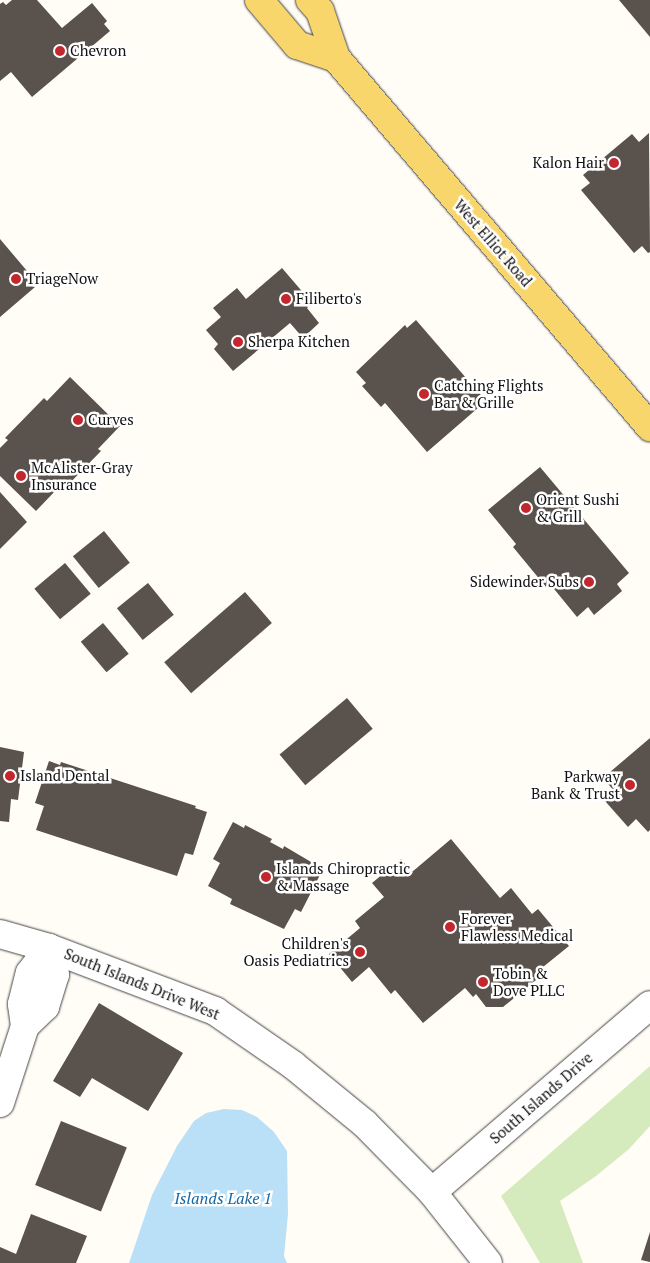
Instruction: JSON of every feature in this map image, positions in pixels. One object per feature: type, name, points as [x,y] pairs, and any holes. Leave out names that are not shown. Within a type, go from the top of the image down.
[{"type":"main road","points":[[259,0],[297,45],[336,58]]},
{"type":"main road","name":"West Elliot Road","points":[[310,0],[320,11],[336,58],[650,427]]},
{"type":"street","name":"South Islands Drive West","points":[[0,934],[49,948],[215,1011],[293,1065],[365,1124],[432,1192],[488,1263]]},
{"type":"street","points":[[0,1103],[25,1026],[45,1007],[55,975],[49,948]]},
{"type":"street","name":"South Islands Drive","points":[[432,1192],[650,1005]]},
{"type":"green space","points":[[650,1066],[650,1126],[629,1149],[596,1176],[560,1201],[583,1263],[540,1263],[501,1196]]},
{"type":"water","name":"Islands Lake 1","points":[[224,1109],[242,1110],[257,1117],[274,1132],[287,1151],[288,1214],[284,1256],[287,1263],[129,1263],[152,1195],[177,1146],[194,1121],[206,1113]]},
{"type":"building","points":[[12,0],[37,0],[62,28],[92,3],[107,21],[104,24],[110,31],[32,97],[11,72],[0,81],[0,4],[3,2],[6,5]]},
{"type":"building","points":[[619,0],[650,0],[650,37]]},
{"type":"building","points":[[649,133],[650,252],[648,253],[642,246],[634,253],[581,190],[590,183],[583,175],[632,134],[639,142]]},
{"type":"building","name":"TriageNow","points":[[0,239],[33,278],[30,281],[35,287],[0,317]]},
{"type":"building","points":[[282,268],[312,303],[307,308],[319,323],[303,338],[290,323],[233,371],[214,349],[218,344],[206,330],[221,317],[213,308],[237,288],[246,299]]},
{"type":"building","name":"Catching Flights Bar & Grille","points":[[416,320],[486,401],[427,452],[385,403],[381,407],[362,386],[366,383],[356,372],[405,325],[407,328]]},
{"type":"building","points":[[70,377],[120,426],[98,449],[101,451],[62,491],[58,488],[36,511],[0,476],[0,448],[8,440],[5,438],[44,398],[47,401]]},
{"type":"building","points":[[540,467],[629,573],[617,584],[622,591],[594,615],[588,607],[577,617],[550,584],[546,587],[513,547],[516,544],[488,510]]},
{"type":"building","points":[[0,492],[27,522],[0,549]]},
{"type":"building","points":[[104,531],[130,563],[99,588],[73,556]]},
{"type":"building","points":[[65,563],[91,594],[60,619],[34,589]]},
{"type":"building","points":[[148,583],[174,615],[143,640],[117,608]]},
{"type":"building","points":[[245,592],[272,623],[191,693],[164,662]]},
{"type":"building","points":[[103,623],[129,654],[106,672],[81,642]]},
{"type":"building","points":[[347,698],[373,729],[305,785],[280,755]]},
{"type":"building","name":"Parkway Bank & Trust","points":[[650,738],[650,830],[648,832],[636,819],[628,827],[605,801],[615,792],[603,778]]},
{"type":"building","name":"Island Dental","points":[[0,747],[24,752],[18,800],[11,799],[9,822],[0,821]]},
{"type":"building","points":[[49,761],[60,765],[61,762],[196,806],[195,808],[207,812],[193,855],[185,853],[177,876],[36,830],[44,806],[35,803]]},
{"type":"building","name":"Islands Chiropractic & Massage","points":[[233,822],[244,828],[245,825],[272,839],[270,842],[283,849],[284,846],[323,869],[301,912],[295,909],[284,929],[230,904],[232,899],[208,886],[220,863],[213,859]]},
{"type":"building","points":[[451,839],[500,898],[511,888],[532,914],[538,909],[569,946],[543,967],[547,971],[503,1007],[486,1007],[476,994],[473,997],[465,988],[423,1023],[395,990],[391,994],[369,967],[352,982],[329,954],[360,928],[355,921],[384,897],[372,883],[401,859],[412,872]]},
{"type":"building","points":[[99,1003],[183,1053],[148,1111],[92,1078],[80,1097],[53,1081]]},
{"type":"building","points":[[61,1121],[127,1148],[101,1212],[35,1185]]},
{"type":"building","points":[[31,1214],[87,1236],[76,1263],[0,1263],[0,1247],[16,1254]]},
{"type":"building","points":[[650,1232],[650,1262],[641,1260]]},
{"type":"place","name":"Chevron","points":[[60,51]]},
{"type":"place","name":"Kalon Hair","points":[[614,163]]},
{"type":"place","name":"TriageNow","points":[[16,279]]},
{"type":"place","name":"Filiberto's","points":[[286,299]]},
{"type":"place","name":"Sherpa Kitchen","points":[[238,342]]},
{"type":"place","name":"Catching Flights Bar & Grille","points":[[424,394]]},
{"type":"place","name":"Curves","points":[[78,420]]},
{"type":"place","name":"McAlister-Gray Insurance","points":[[21,476]]},
{"type":"place","name":"Orient Sushi & Grill","points":[[526,508]]},
{"type":"place","name":"Sidewinder Subs","points":[[589,582]]},
{"type":"place","name":"Island Dental","points":[[10,776]]},
{"type":"place","name":"Parkway Bank & Trust","points":[[630,785]]},
{"type":"place","name":"Islands Chiropractic & Massage","points":[[266,877]]},
{"type":"place","name":"Forever Flawless Medical","points":[[450,927]]},
{"type":"place","name":"Children's Oasis Pediatrics","points":[[360,952]]},
{"type":"place","name":"Tobin & Dove PLLC","points":[[483,982]]}]
